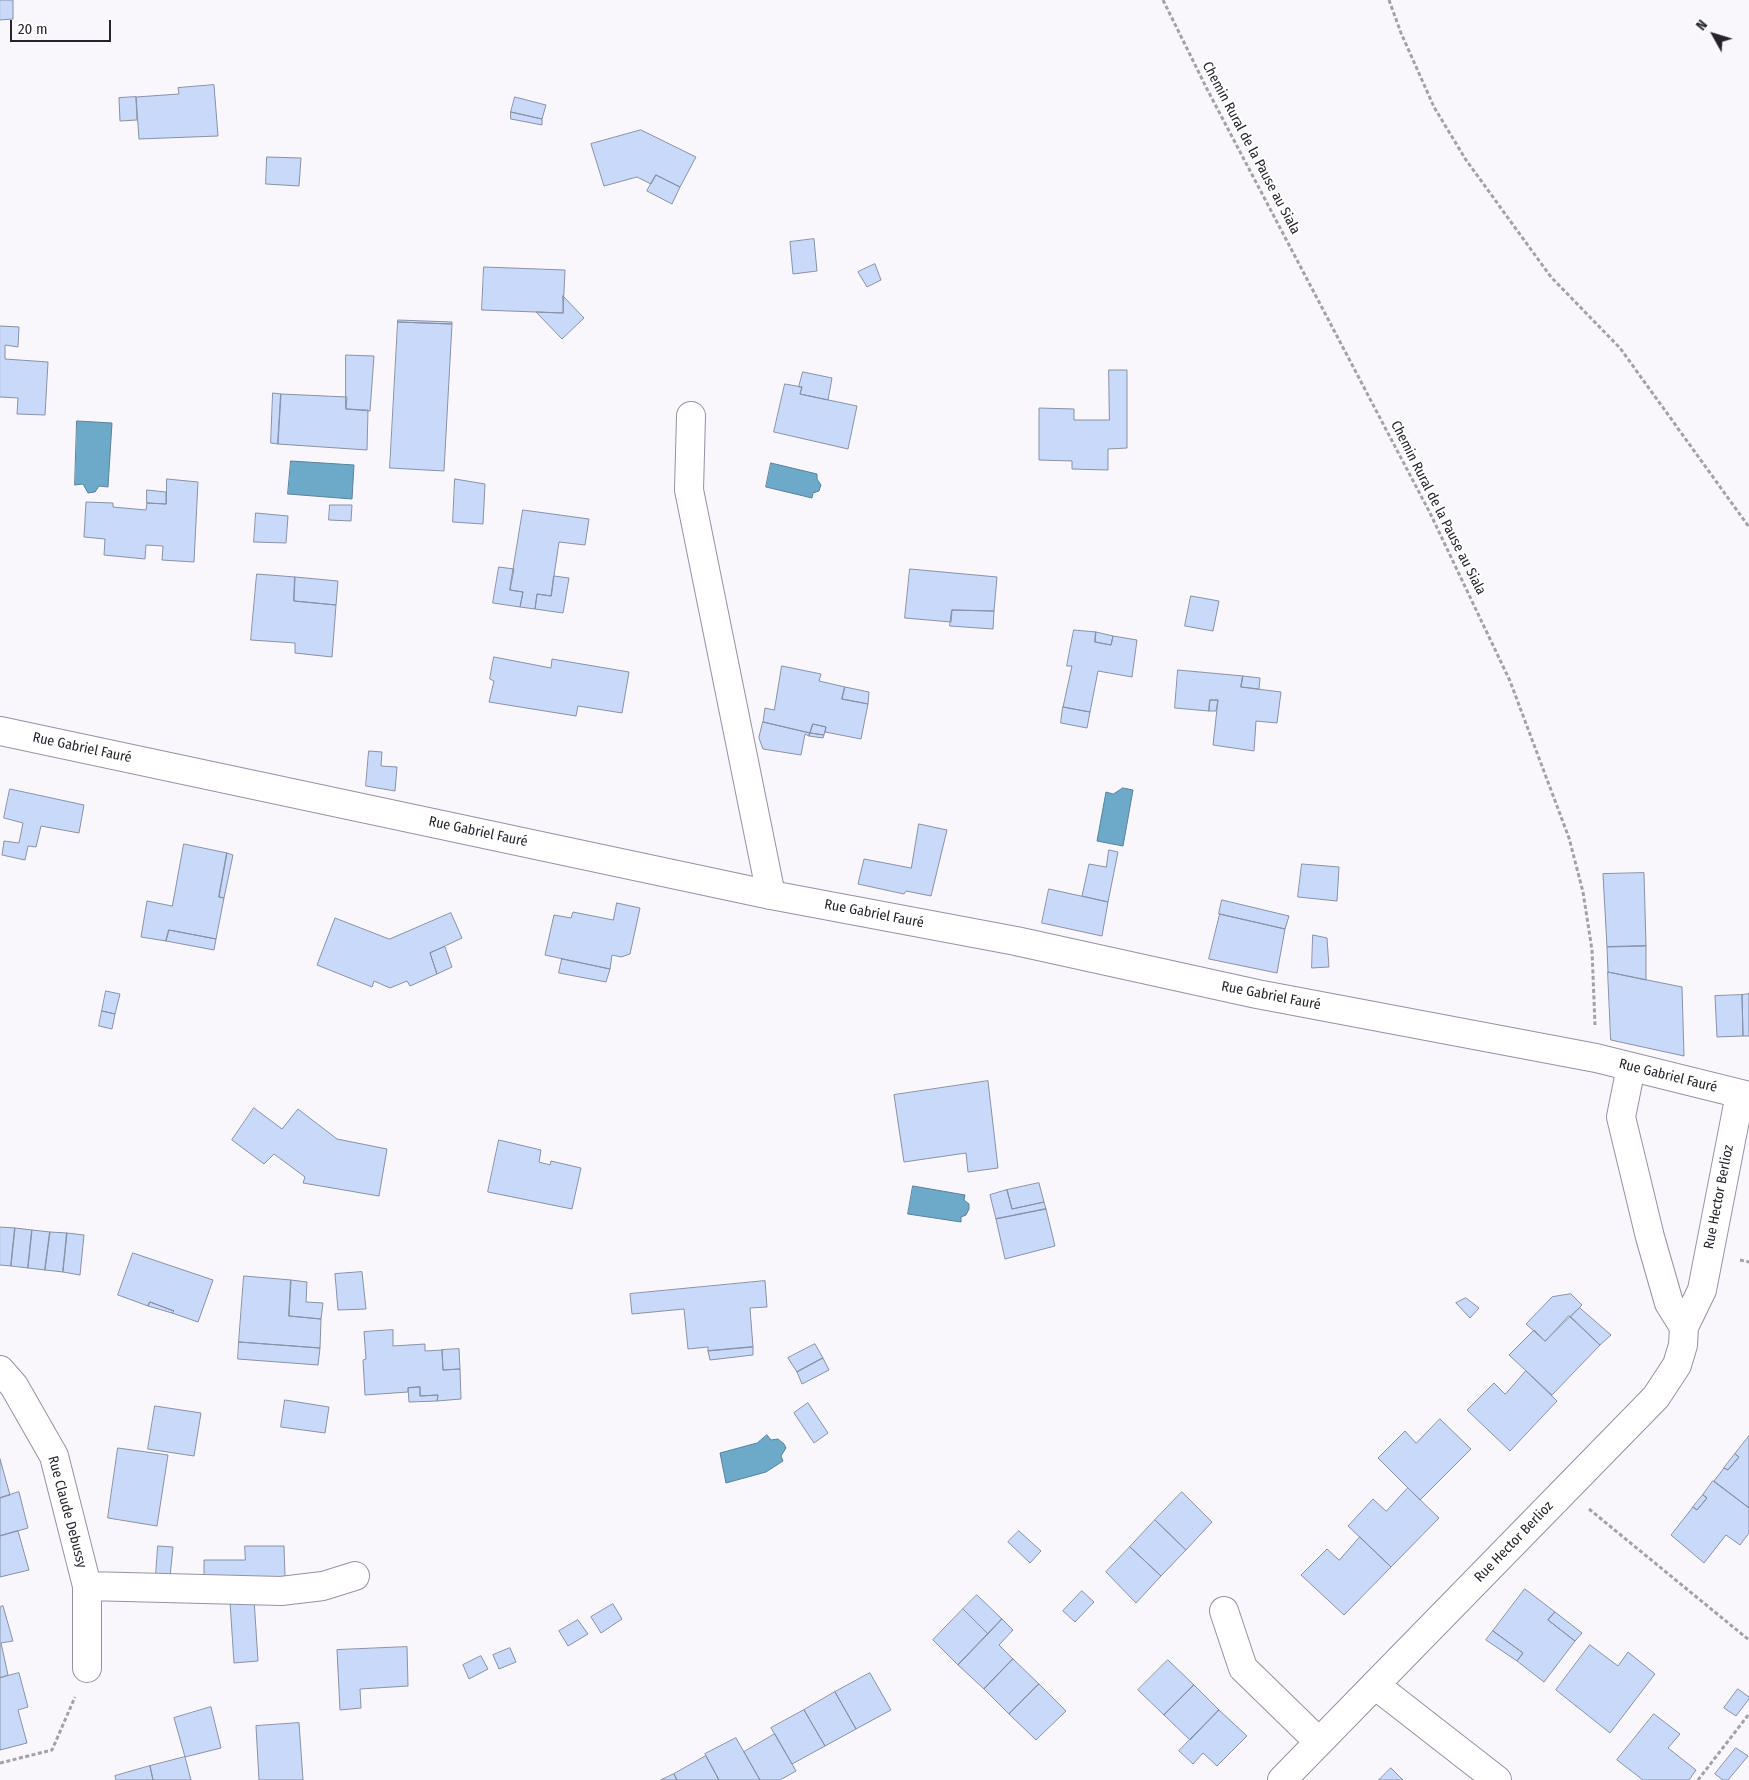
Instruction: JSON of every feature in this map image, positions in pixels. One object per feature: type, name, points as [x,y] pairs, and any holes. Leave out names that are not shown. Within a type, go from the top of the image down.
[{"type":"street","points":[[691,416],[689,490],[771,895]]},
{"type":"street","name":"Rue Gabriel Fauré","points":[[0,731],[771,895],[1016,941],[1267,996],[1596,1058],[1745,1095]]},
{"type":"street","points":[[1631,1067],[1620,1117],[1650,1237],[1669,1303],[1684,1327]]},
{"type":"street","name":"Rue Hector Berlioz","points":[[1282,1780],[1656,1397],[1677,1365],[1683,1345],[1684,1327],[1702,1290],[1745,1095]]},
{"type":"street","name":"Rue Claude Debussy","points":[[0,1370],[14,1386],[54,1456],[87,1586],[87,1668]]},
{"type":"street","points":[[87,1586],[281,1591],[323,1586],[355,1576]]},
{"type":"street","points":[[1224,1610],[1243,1668],[1319,1742]]},
{"type":"street","points":[[1376,1685],[1497,1780]]},
{"type":"path","name":"Chemin Rural de la Pause au Siala","points":[[1163,0],[1207,88],[1430,513],[1510,681],[1569,838],[1583,892],[1592,950],[1596,1058]]},
{"type":"path","points":[[1389,0],[1400,33],[1434,107],[1466,160],[1551,277],[1620,348],[1749,527]]},
{"type":"path","points":[[1565,1490],[1749,1639]]},
{"type":"path","points":[[0,1764],[52,1750],[87,1668]]},
{"type":"path","points":[[1698,1780],[1749,1714]]},
{"type":"water","points":[[77,421],[112,423],[108,487],[99,486],[95,492],[88,493],[83,484],[75,485]]},
{"type":"water","points":[[291,461],[354,465],[352,499],[288,494]]},
{"type":"water","points":[[771,463],[817,474],[817,479],[821,485],[819,491],[813,493],[812,498],[766,487]]},
{"type":"water","points":[[1123,788],[1133,790],[1123,846],[1097,841],[1106,792],[1113,794]]},
{"type":"water","points":[[913,1186],[965,1195],[964,1200],[969,1204],[969,1209],[966,1215],[961,1217],[961,1222],[908,1214]]},
{"type":"water","points":[[767,1435],[771,1440],[778,1439],[784,1444],[786,1448],[781,1456],[783,1461],[766,1472],[726,1483],[720,1453],[757,1443]]},
{"type":"building","points":[[0,0],[13,0],[13,19],[0,20]]},
{"type":"building","points":[[214,85],[218,136],[139,139],[136,97],[179,94],[178,88]]},
{"type":"building","points":[[136,97],[137,120],[120,121],[119,98]]},
{"type":"building","points":[[515,97],[546,105],[542,119],[511,112]]},
{"type":"building","points":[[511,112],[542,119],[542,125],[511,119]]},
{"type":"building","points":[[641,130],[696,157],[680,187],[656,175],[651,184],[637,177],[604,186],[591,144]]},
{"type":"building","points":[[267,157],[301,158],[299,186],[266,184]]},
{"type":"building","points":[[656,175],[680,187],[672,204],[647,191]]},
{"type":"building","points":[[814,239],[817,271],[793,274],[790,242]]},
{"type":"building","points":[[875,264],[881,280],[867,287],[858,272]]},
{"type":"building","points":[[484,267],[565,270],[563,313],[482,310]]},
{"type":"building","points":[[563,296],[584,318],[562,339],[536,312],[563,313]]},
{"type":"building","points":[[398,320],[452,322],[452,324],[398,322]]},
{"type":"building","points":[[398,322],[452,324],[444,471],[390,468]]},
{"type":"building","points":[[0,326],[19,327],[18,347],[5,345],[5,359],[48,362],[45,415],[17,414],[18,398],[0,397]]},
{"type":"building","points":[[346,355],[374,356],[370,411],[346,409]]},
{"type":"building","points":[[1109,370],[1127,370],[1127,448],[1108,449],[1108,470],[1072,469],[1072,461],[1039,460],[1039,408],[1074,409],[1074,420],[1109,420]]},
{"type":"building","points":[[803,372],[832,378],[828,400],[800,394],[802,387],[799,387]]},
{"type":"building","points":[[785,384],[802,387],[800,394],[857,406],[848,449],[774,432]]},
{"type":"building","points":[[273,393],[281,394],[278,444],[271,443]]},
{"type":"building","points":[[281,394],[347,397],[346,409],[368,410],[367,450],[278,444]]},
{"type":"building","points":[[167,479],[198,482],[194,562],[162,560],[163,546],[146,545],[145,559],[104,555],[105,539],[84,537],[86,502],[113,503],[113,507],[146,510],[147,503],[166,504]]},
{"type":"building","points":[[455,479],[485,484],[483,524],[453,522]]},
{"type":"building","points":[[147,490],[166,492],[166,504],[147,503]]},
{"type":"building","points":[[330,505],[352,505],[351,521],[329,520]]},
{"type":"building","points":[[523,510],[589,519],[585,545],[559,542],[551,596],[537,594],[535,609],[520,607],[523,592],[510,590]]},
{"type":"building","points":[[256,513],[288,516],[286,543],[254,542]]},
{"type":"building","points":[[499,567],[514,569],[510,590],[523,592],[520,607],[493,603]]},
{"type":"building","points":[[910,569],[997,577],[994,611],[952,610],[951,622],[905,618]]},
{"type":"building","points":[[257,574],[295,577],[294,601],[336,605],[332,657],[295,653],[295,643],[251,640]]},
{"type":"building","points":[[554,576],[569,578],[563,613],[535,609],[537,594],[551,596]]},
{"type":"building","points":[[295,577],[338,581],[336,605],[294,601]]},
{"type":"building","points":[[1191,596],[1219,601],[1213,631],[1185,626]]},
{"type":"building","points":[[952,610],[994,611],[993,629],[950,626]]},
{"type":"building","points":[[1074,630],[1096,632],[1095,642],[1111,645],[1113,636],[1137,640],[1132,677],[1098,671],[1090,712],[1063,707],[1072,666],[1067,666]]},
{"type":"building","points":[[1096,632],[1113,636],[1111,645],[1095,642]]},
{"type":"building","points":[[494,657],[551,668],[552,659],[629,672],[622,713],[578,706],[576,716],[489,702],[494,681],[490,679]]},
{"type":"building","points":[[782,666],[821,674],[819,681],[845,687],[842,699],[868,704],[861,739],[825,732],[826,727],[813,724],[810,733],[763,722],[765,708],[774,710]]},
{"type":"building","points":[[1178,670],[1243,676],[1241,687],[1281,692],[1277,723],[1256,721],[1254,751],[1213,745],[1218,700],[1210,700],[1209,711],[1175,708]]},
{"type":"building","points":[[1243,676],[1260,678],[1259,689],[1241,687]]},
{"type":"building","points":[[845,687],[869,692],[868,704],[842,699]]},
{"type":"building","points":[[1210,700],[1218,700],[1216,711],[1209,711]]},
{"type":"building","points":[[1063,707],[1090,712],[1087,728],[1061,723]]},
{"type":"building","points":[[763,722],[810,733],[809,736],[805,734],[801,755],[763,749],[759,738]]},
{"type":"building","points":[[813,724],[826,727],[824,735],[810,733]]},
{"type":"building","points":[[810,733],[824,735],[823,738],[809,736]]},
{"type":"building","points":[[369,751],[382,752],[381,766],[397,767],[395,791],[366,786]]},
{"type":"building","points":[[10,789],[84,805],[79,833],[41,826],[36,847],[28,846],[25,860],[2,855],[4,841],[19,843],[23,823],[4,818]]},
{"type":"building","points":[[919,824],[947,830],[931,896],[906,891],[904,894],[858,884],[864,859],[911,868]]},
{"type":"building","points":[[184,844],[227,853],[219,897],[224,898],[216,939],[169,930],[166,941],[141,937],[147,901],[172,906]]},
{"type":"building","points":[[1109,850],[1118,852],[1108,902],[1082,896],[1089,864],[1106,867]]},
{"type":"building","points":[[227,853],[233,855],[224,898],[219,897]]},
{"type":"building","points":[[1302,864],[1339,867],[1337,901],[1298,897]]},
{"type":"building","points":[[1644,873],[1646,946],[1607,947],[1603,874]]},
{"type":"building","points":[[1049,889],[1108,902],[1102,936],[1042,923]]},
{"type":"building","points":[[1222,900],[1289,916],[1285,929],[1219,914]]},
{"type":"building","points":[[617,903],[640,908],[630,954],[621,957],[612,955],[610,969],[545,955],[554,915],[571,918],[573,912],[613,920]]},
{"type":"building","points":[[451,913],[462,938],[430,953],[437,974],[410,986],[407,981],[390,988],[374,981],[372,987],[317,965],[335,918],[389,939]]},
{"type":"building","points":[[1220,914],[1285,929],[1277,973],[1209,959]]},
{"type":"building","points":[[169,930],[216,939],[214,950],[166,941]]},
{"type":"building","points":[[1313,935],[1327,938],[1329,967],[1312,968]]},
{"type":"building","points":[[1646,946],[1646,980],[1608,972],[1607,947]]},
{"type":"building","points":[[445,947],[452,967],[437,974],[430,953]]},
{"type":"building","points":[[562,959],[610,969],[606,982],[559,973]]},
{"type":"building","points":[[1608,972],[1682,987],[1684,1056],[1611,1040]]},
{"type":"building","points":[[106,991],[120,994],[115,1014],[102,1011]]},
{"type":"building","points":[[1749,994],[1749,1036],[1743,1036],[1742,995]]},
{"type":"building","points":[[1742,995],[1743,1036],[1717,1037],[1715,996]]},
{"type":"building","points":[[102,1011],[115,1014],[112,1029],[99,1026]]},
{"type":"building","points":[[988,1081],[998,1168],[968,1172],[966,1153],[904,1162],[894,1095]]},
{"type":"building","points":[[254,1108],[282,1129],[298,1109],[337,1139],[387,1149],[379,1196],[303,1183],[305,1177],[274,1154],[264,1164],[232,1140]]},
{"type":"building","points":[[499,1140],[541,1150],[539,1162],[550,1165],[551,1161],[581,1168],[572,1209],[488,1192]]},
{"type":"building","points":[[1039,1183],[1044,1202],[1012,1209],[1007,1190]]},
{"type":"building","points":[[1007,1190],[1012,1209],[1044,1202],[1046,1209],[996,1219],[990,1195]]},
{"type":"building","points":[[1046,1209],[1055,1246],[1005,1259],[996,1219]]},
{"type":"building","points":[[0,1227],[15,1228],[11,1266],[0,1265]]},
{"type":"building","points":[[15,1228],[32,1230],[28,1268],[11,1266]]},
{"type":"building","points":[[32,1230],[50,1232],[45,1270],[28,1268]]},
{"type":"building","points":[[50,1232],[67,1233],[63,1272],[45,1270]]},
{"type":"building","points":[[67,1233],[84,1235],[80,1275],[63,1272]]},
{"type":"building","points":[[133,1253],[213,1280],[198,1322],[172,1313],[174,1311],[150,1302],[148,1306],[118,1295]]},
{"type":"building","points":[[362,1272],[366,1309],[338,1310],[335,1274]]},
{"type":"building","points":[[244,1276],[291,1280],[289,1316],[321,1319],[320,1348],[239,1342]]},
{"type":"building","points":[[291,1280],[307,1282],[306,1302],[323,1303],[321,1319],[289,1316]]},
{"type":"building","points":[[765,1281],[767,1307],[750,1308],[753,1347],[708,1351],[708,1347],[688,1349],[684,1309],[632,1314],[630,1294]]},
{"type":"building","points":[[1571,1294],[1582,1305],[1545,1341],[1526,1324],[1552,1297]]},
{"type":"building","points":[[1466,1298],[1479,1308],[1470,1318],[1456,1303]]},
{"type":"building","points":[[150,1302],[174,1311],[172,1313],[148,1306]]},
{"type":"building","points":[[1580,1308],[1611,1335],[1600,1345],[1571,1317]]},
{"type":"building","points":[[1569,1316],[1600,1345],[1552,1395],[1509,1355],[1534,1330],[1545,1341]]},
{"type":"building","points":[[393,1330],[393,1346],[425,1344],[425,1351],[442,1350],[443,1370],[460,1369],[461,1399],[437,1401],[438,1395],[420,1396],[420,1387],[408,1388],[408,1392],[365,1395],[363,1360],[366,1359],[364,1332]]},
{"type":"building","points":[[239,1342],[320,1348],[318,1365],[238,1359]]},
{"type":"building","points":[[815,1344],[823,1358],[797,1372],[788,1358]]},
{"type":"building","points":[[753,1347],[753,1355],[710,1360],[708,1351]]},
{"type":"building","points":[[459,1349],[460,1369],[443,1370],[442,1350]]},
{"type":"building","points":[[823,1358],[829,1370],[802,1384],[797,1372]]},
{"type":"building","points":[[1526,1371],[1557,1401],[1510,1451],[1467,1410],[1494,1383],[1505,1394]]},
{"type":"building","points":[[420,1387],[420,1396],[438,1395],[437,1401],[409,1402],[408,1388]]},
{"type":"building","points":[[285,1400],[329,1407],[325,1433],[281,1427]]},
{"type":"building","points":[[808,1403],[828,1433],[814,1443],[794,1413]]},
{"type":"building","points":[[155,1406],[201,1413],[194,1456],[148,1449]]},
{"type":"building","points":[[1440,1419],[1471,1449],[1420,1500],[1378,1458],[1405,1431],[1416,1443]]},
{"type":"building","points":[[1749,1436],[1748,1507],[1714,1481],[1724,1468],[1728,1470],[1739,1457],[1735,1454]]},
{"type":"building","points":[[118,1448],[168,1455],[157,1526],[108,1518]]},
{"type":"building","points":[[1735,1454],[1739,1457],[1728,1470],[1724,1468]]},
{"type":"building","points":[[0,1459],[10,1495],[0,1498]]},
{"type":"building","points":[[1713,1481],[1749,1508],[1749,1533],[1740,1545],[1726,1535],[1704,1563],[1671,1535],[1693,1507],[1697,1510],[1707,1498],[1703,1495]]},
{"type":"building","points":[[1408,1488],[1439,1518],[1391,1567],[1348,1526],[1373,1499],[1386,1511]]},
{"type":"building","points":[[19,1492],[28,1528],[0,1536],[0,1498]]},
{"type":"building","points":[[1182,1492],[1212,1522],[1186,1550],[1155,1520]]},
{"type":"building","points":[[1703,1495],[1707,1498],[1697,1510],[1693,1507]]},
{"type":"building","points":[[1155,1520],[1186,1550],[1161,1576],[1130,1547]]},
{"type":"building","points":[[18,1531],[29,1570],[0,1577],[0,1536]]},
{"type":"building","points":[[1019,1531],[1041,1551],[1030,1563],[1008,1542]]},
{"type":"building","points":[[1360,1537],[1391,1567],[1344,1615],[1301,1575],[1327,1549],[1339,1560]]},
{"type":"building","points":[[158,1546],[173,1547],[170,1577],[156,1575]]},
{"type":"building","points":[[245,1546],[284,1546],[285,1577],[204,1577],[204,1560],[245,1560]]},
{"type":"building","points":[[1130,1547],[1161,1576],[1136,1603],[1106,1572]]},
{"type":"building","points":[[1525,1589],[1555,1612],[1548,1620],[1575,1641],[1544,1682],[1517,1661],[1523,1653],[1493,1631]]},
{"type":"building","points":[[1082,1591],[1094,1602],[1075,1622],[1063,1611]]},
{"type":"building","points":[[977,1595],[1002,1619],[988,1634],[963,1609]]},
{"type":"building","points":[[254,1599],[258,1661],[234,1663],[230,1602]]},
{"type":"building","points":[[613,1604],[622,1619],[601,1633],[591,1617]]},
{"type":"building","points":[[3,1606],[13,1641],[1,1643],[8,1675],[0,1678],[0,1607]]},
{"type":"building","points":[[963,1609],[988,1634],[958,1665],[933,1640]]},
{"type":"building","points":[[1555,1612],[1582,1633],[1575,1641],[1548,1620]]},
{"type":"building","points":[[1002,1619],[1013,1630],[999,1645],[1013,1659],[984,1689],[958,1665]]},
{"type":"building","points":[[578,1620],[588,1634],[568,1646],[559,1631]]},
{"type":"building","points":[[1493,1631],[1523,1653],[1517,1661],[1486,1640]]},
{"type":"building","points":[[1590,1645],[1618,1666],[1628,1652],[1655,1674],[1610,1733],[1556,1690]]},
{"type":"building","points":[[407,1647],[408,1686],[360,1689],[361,1708],[340,1710],[337,1650]]},
{"type":"building","points":[[510,1648],[516,1662],[499,1669],[493,1655]]},
{"type":"building","points":[[481,1656],[488,1669],[469,1679],[463,1665]]},
{"type":"building","points":[[1013,1659],[1039,1684],[1009,1714],[984,1689]]},
{"type":"building","points":[[1168,1660],[1194,1685],[1164,1715],[1138,1690]]},
{"type":"building","points":[[19,1673],[28,1707],[18,1710],[27,1743],[0,1750],[0,1678]]},
{"type":"building","points":[[870,1673],[891,1710],[856,1729],[835,1692]]},
{"type":"building","points":[[1039,1684],[1066,1711],[1036,1740],[1009,1714]]},
{"type":"building","points":[[1194,1685],[1219,1710],[1190,1740],[1164,1715]]},
{"type":"building","points":[[1738,1689],[1749,1699],[1736,1716],[1724,1708]]},
{"type":"building","points":[[835,1692],[856,1729],[825,1746],[804,1710]]},
{"type":"building","points":[[211,1707],[221,1748],[185,1757],[174,1718]]},
{"type":"building","points":[[804,1710],[825,1746],[792,1764],[771,1728]]},
{"type":"building","points":[[1219,1710],[1247,1736],[1217,1766],[1203,1753],[1193,1764],[1179,1751]]},
{"type":"building","points":[[1654,1714],[1680,1734],[1668,1748],[1696,1770],[1689,1780],[1643,1780],[1617,1760]]},
{"type":"building","points":[[299,1723],[303,1780],[259,1780],[256,1726]]},
{"type":"building","points":[[775,1734],[796,1771],[780,1780],[760,1780],[744,1752]]},
{"type":"building","points":[[736,1738],[760,1780],[719,1780],[705,1754]]},
{"type":"building","points":[[1736,1748],[1748,1756],[1728,1780],[1723,1780],[1715,1774]]},
{"type":"building","points":[[706,1756],[719,1780],[677,1780],[674,1774]]},
{"type":"building","points":[[185,1757],[191,1780],[153,1780],[150,1766]]},
{"type":"building","points":[[150,1766],[153,1780],[116,1780],[115,1776]]},
{"type":"building","points":[[1391,1768],[1403,1780],[1379,1780]]},
{"type":"building","points":[[674,1774],[677,1780],[661,1780]]}]
